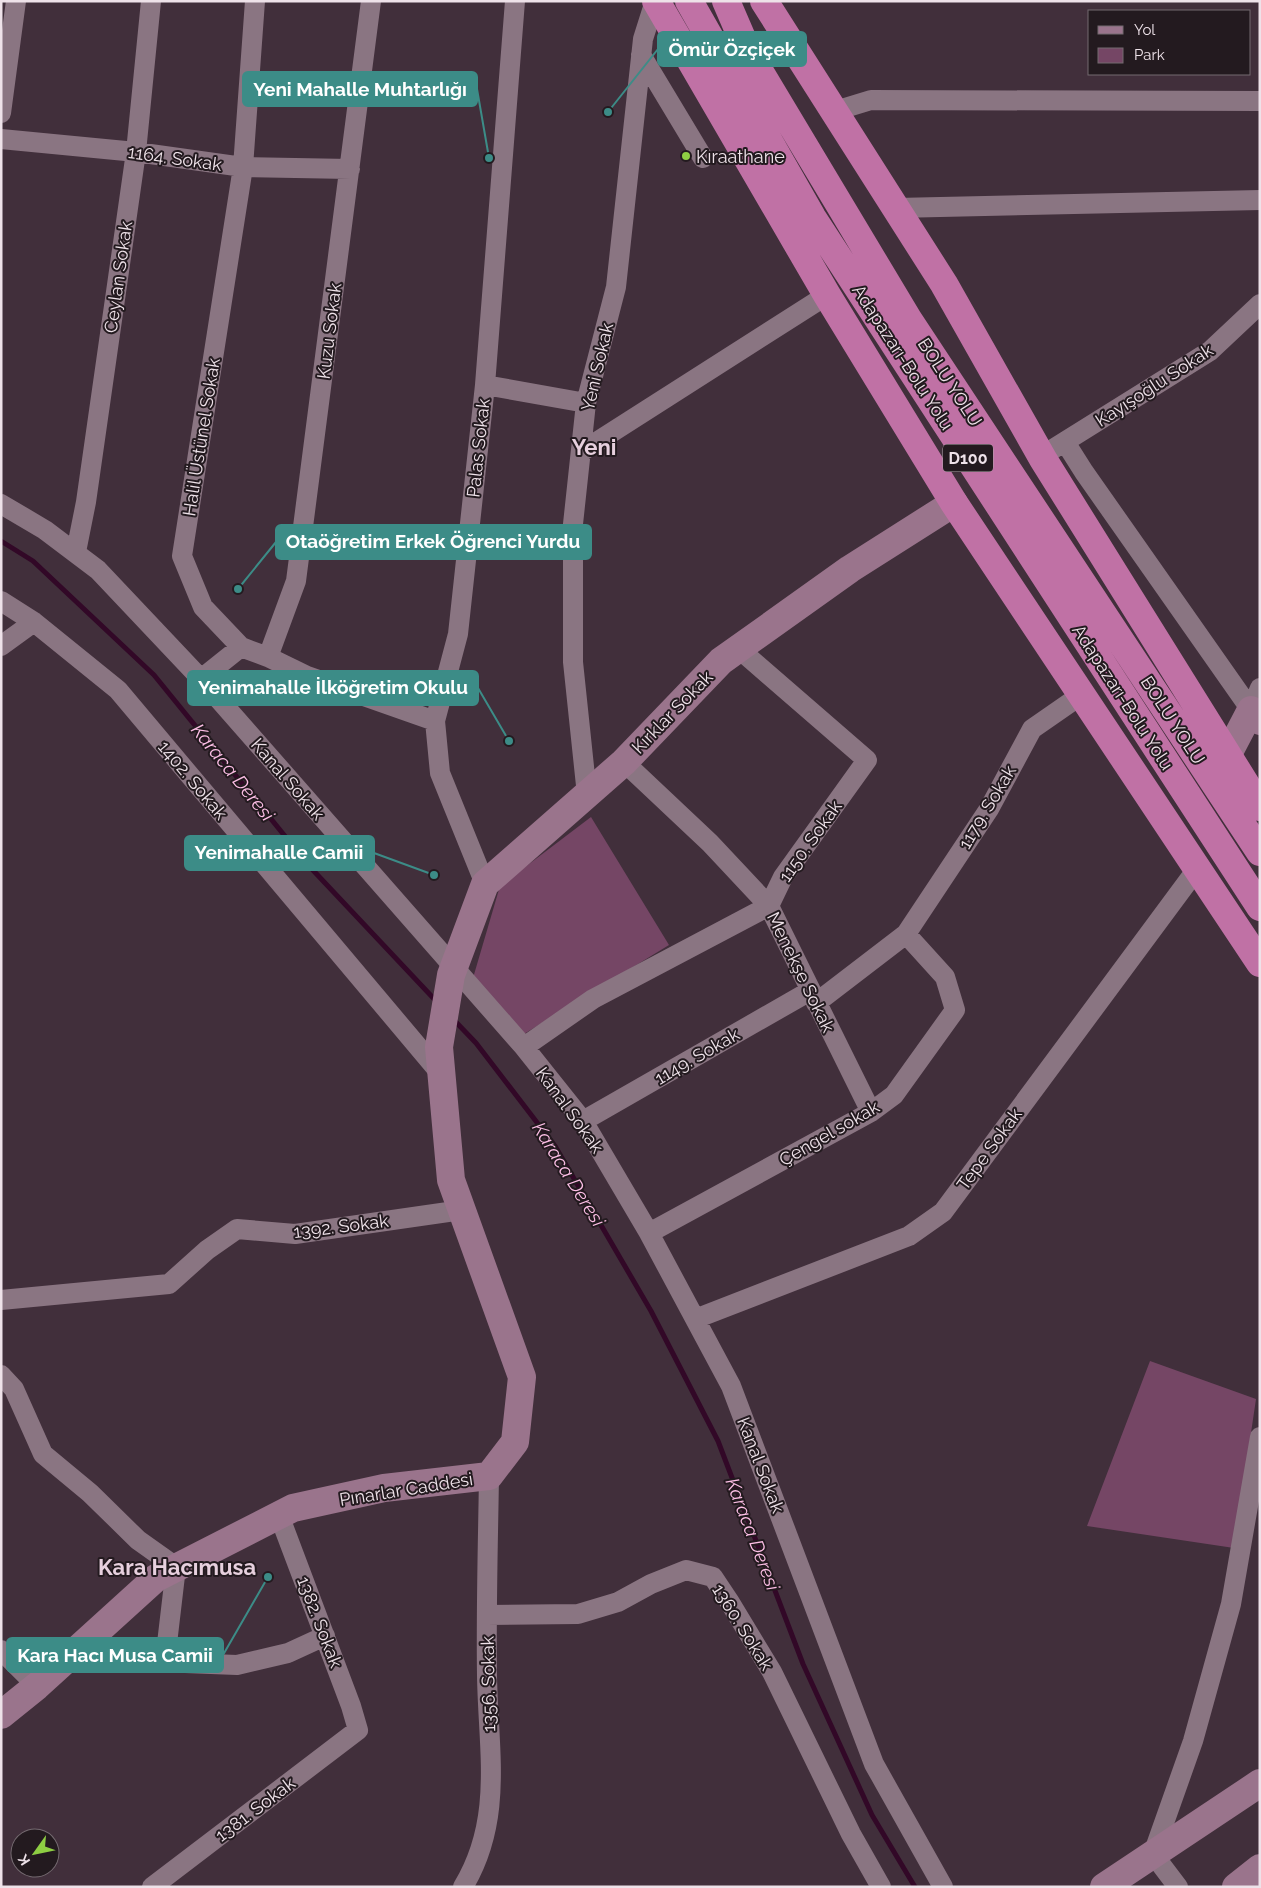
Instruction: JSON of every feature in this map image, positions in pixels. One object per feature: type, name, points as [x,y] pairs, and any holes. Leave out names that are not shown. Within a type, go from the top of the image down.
[{"type":"highway","points":[[655,1],[827,295],[954,503],[1260,963]]},
{"type":"highway","name":"Adapazarı-Bolu Yolu","points":[[689,1],[812,217],[1260,907]]},
{"type":"highway","name":"BOLU YOLU","points":[[726,1],[748,52],[908,320],[1260,852]]},
{"type":"highway","points":[[764,1],[944,284],[1043,459],[1260,807]]},
{"type":"street","points":[[1,113],[16,1]]},
{"type":"street","name":"Ceylan Sokak","points":[[76,552],[86,502],[136,152],[151,1]]},
{"type":"street","name":"Halil Üstünel Sokak","points":[[255,1],[242,167],[182,556],[202,607],[241,647],[268,657],[307,676],[435,721]]},
{"type":"street","name":"Kuzu Sokak","points":[[268,657],[296,581],[371,1]]},
{"type":"street","name":"Palas Sokak","points":[[485,884],[440,773],[435,721],[458,634],[485,385],[515,1]]},
{"type":"street","name":"Yeni Sokak","points":[[587,795],[573,662],[574,524],[586,402],[616,287],[643,39],[655,1]]},
{"type":"street","points":[[641,55],[703,158]]},
{"type":"street","points":[[835,112],[872,100],[1260,101]]},
{"type":"street","name":"1164. Sokak","points":[[1,139],[136,152],[242,167],[350,169]]},
{"type":"street","points":[[896,208],[1260,200]]},
{"type":"street","points":[[581,452],[827,295]]},
{"type":"street","name":"Kayışoğlu Sokak","points":[[1043,459],[1054,449],[1210,351],[1259,309]]},
{"type":"street","points":[[485,385],[586,402]]},
{"type":"street","points":[[1065,442],[1084,472],[1257,706],[1227,756]]},
{"type":"street","name":"Kırklar Sokak","points":[[439,1047],[453,971],[485,884],[624,762],[721,661],[850,569],[954,503]]},
{"type":"street","name":"Kanal Sokak","points":[[1,504],[46,530],[98,570],[201,679],[453,971],[524,1047],[583,1121],[649,1232],[732,1386],[874,1764],[943,1887]]},
{"type":"street","name":"1402. Sokak","points":[[1,601],[34,622],[118,690],[441,1074]]},
{"type":"street","points":[[1,646],[34,622]]},
{"type":"street","points":[[201,679],[241,647]]},
{"type":"street","name":"1150. Sokak","points":[[738,648],[867,760],[783,877],[769,906]]},
{"type":"street","name":"1179. Sokak","points":[[906,934],[989,808],[1032,729],[1081,695]]},
{"type":"street","name":"Menekşe Sokak","points":[[624,762],[710,843],[769,906],[871,1112]]},
{"type":"street","name":"Tepe Sokak","points":[[696,1319],[909,1236],[943,1212],[1197,869]]},
{"type":"street","points":[[524,1047],[593,999],[769,906]]},
{"type":"street","points":[[813,997],[906,934]]},
{"type":"street","name":"Çengel sokak","points":[[649,1232],[871,1112],[894,1094],[955,1010],[945,977],[906,934]]},
{"type":"street","name":"1149. Sokak","points":[[583,1121],[813,997]]},
{"type":"street","name":"Pınarlar Caddesi","points":[[1,1715],[37,1686],[156,1578],[176,1567],[293,1508],[384,1488],[488,1476],[515,1442],[522,1378],[451,1180],[439,1047]]},
{"type":"street","name":"1392. Sokak","points":[[1,1300],[169,1284],[207,1250],[237,1229],[295,1234],[462,1210]]},
{"type":"street","points":[[1,1375],[14,1389],[43,1454],[90,1493],[138,1540],[176,1567],[166,1652],[185,1663],[237,1665],[288,1653],[325,1636]]},
{"type":"street","points":[[1153,1854],[1193,1741],[1232,1604],[1260,1437]]},
{"type":"street","name":"1356. Sokak","points":[[463,1887],[473,1870],[488,1822],[491,1774],[487,1676],[488,1476]]},
{"type":"street","name":"1382. Sokak","points":[[280,1515],[351,1706],[358,1730]]},
{"type":"street","name":"1360. Sokak","points":[[487,1616],[578,1614],[618,1602],[651,1584],[686,1570],[713,1577],[772,1672],[851,1834],[881,1887]]},
{"type":"street","points":[[1,1650],[37,1686]]},
{"type":"street","name":"1381. Sokak","points":[[152,1887],[358,1730]]},
{"type":"street","points":[[1104,1887],[1260,1783]]},
{"type":"street","points":[[1153,1854],[1178,1887]]},
{"type":"street","points":[[1236,1887],[1260,1868]]},
{"type":"green space","points":[[591,817],[669,945],[524,1034],[473,978],[500,886]]},
{"type":"green space","points":[[1150,1361],[1256,1399],[1234,1548],[1087,1526]]},
{"type":"waterway","name":"Karaca Deresi","points":[[1,541],[33,561],[154,675],[310,867],[437,1002]]},
{"type":"waterway","name":"Karaca Deresi","points":[[453,1019],[476,1043],[555,1146],[651,1311],[718,1441],[803,1664],[872,1815],[915,1887]]},
{"type":"place","name":"Ömür Özçiçek","points":[[608,112]]},
{"type":"place","name":"Kıraathane","points":[[686,156]]},
{"type":"place","name":"Yeni Mahalle Muhtarlığı","points":[[489,158]]},
{"type":"place","name":"Otaöğretim Erkek Öğrenci Yurdu","points":[[238,589]]},
{"type":"place","name":"Yenimahalle İlköğretim Okulu","points":[[509,741]]},
{"type":"place","name":"Yenimahalle Camii","points":[[434,875]]},
{"type":"place","name":"Kara Hacı Musa Camii","points":[[268,1577]]},
{"type":"district","name":"Yeni","points":[[594,447]]},
{"type":"district","name":"Kara Hacımusa","points":[[177,1567]]}]
